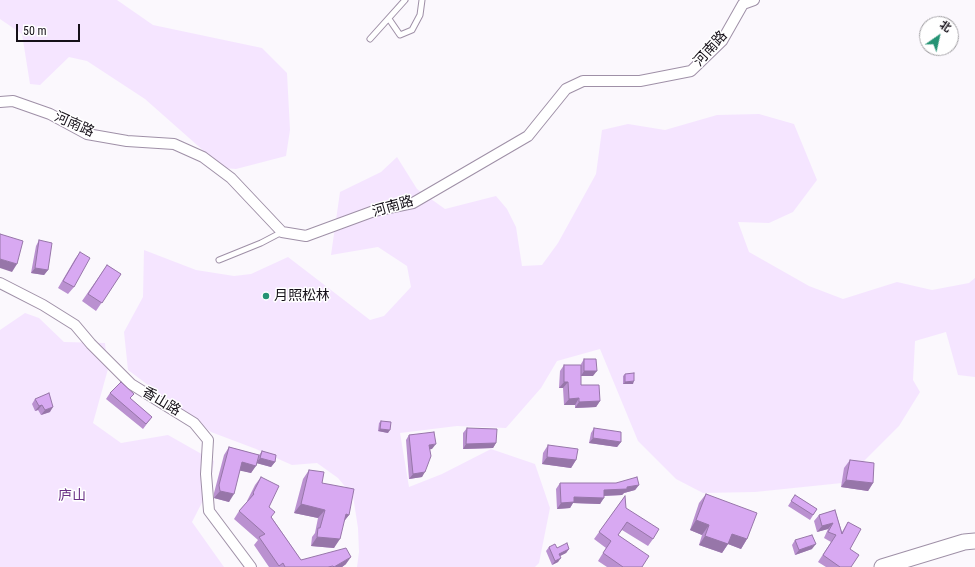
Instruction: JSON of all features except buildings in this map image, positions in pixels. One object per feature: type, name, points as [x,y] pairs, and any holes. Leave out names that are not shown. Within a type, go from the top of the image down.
[{"type":"main road","points":[[882,567],[964,542],[975,541]]},
{"type":"street","name":"河南路","points":[[0,102],[13,101],[50,114],[88,134],[127,141],[174,144],[203,157],[231,178],[282,232],[306,236],[374,212],[413,203],[528,136],[566,89],[583,81],[640,81],[691,71],[722,41],[743,4],[754,0]]},
{"type":"street","name":"香山路","points":[[0,283],[43,304],[75,325],[91,344],[131,384],[194,422],[208,440],[206,474],[208,511],[251,567]]},
{"type":"lane","points":[[370,39],[405,0]]},
{"type":"lane","points":[[389,19],[400,35],[412,30],[420,15],[422,0]]},
{"type":"lane","points":[[219,260],[261,243],[282,232]]},
{"type":"green space","points":[[0,0],[117,0],[153,25],[262,48],[287,73],[290,130],[286,156],[236,169],[223,168],[145,99],[87,61],[69,57],[40,85],[30,84],[22,34],[0,19]]},
{"type":"green space","points":[[759,114],[794,124],[817,180],[793,212],[769,223],[738,222],[749,252],[809,286],[843,299],[897,282],[932,290],[969,283],[975,278],[975,377],[958,375],[946,332],[915,341],[913,380],[920,392],[899,426],[842,483],[755,492],[703,493],[676,479],[638,441],[600,349],[557,361],[541,388],[506,428],[457,426],[400,433],[409,487],[442,474],[491,449],[535,464],[550,508],[539,563],[535,567],[357,567],[359,552],[358,528],[353,496],[338,478],[317,463],[292,465],[256,449],[211,432],[128,370],[124,332],[143,297],[144,250],[196,270],[234,276],[251,274],[288,257],[370,320],[384,316],[411,287],[407,266],[378,247],[331,255],[340,192],[381,172],[397,157],[417,189],[445,209],[496,196],[507,209],[516,227],[522,266],[542,265],[558,243],[596,174],[602,130],[628,124],[665,130],[717,115]]},
{"type":"green space","name":"庐山","points":[[25,313],[39,318],[64,342],[105,343],[108,369],[93,423],[121,443],[168,435],[214,461],[210,487],[192,522],[224,567],[0,567],[0,330]]},
{"type":"place","name":"月照松林","points":[[266,296]]}]
